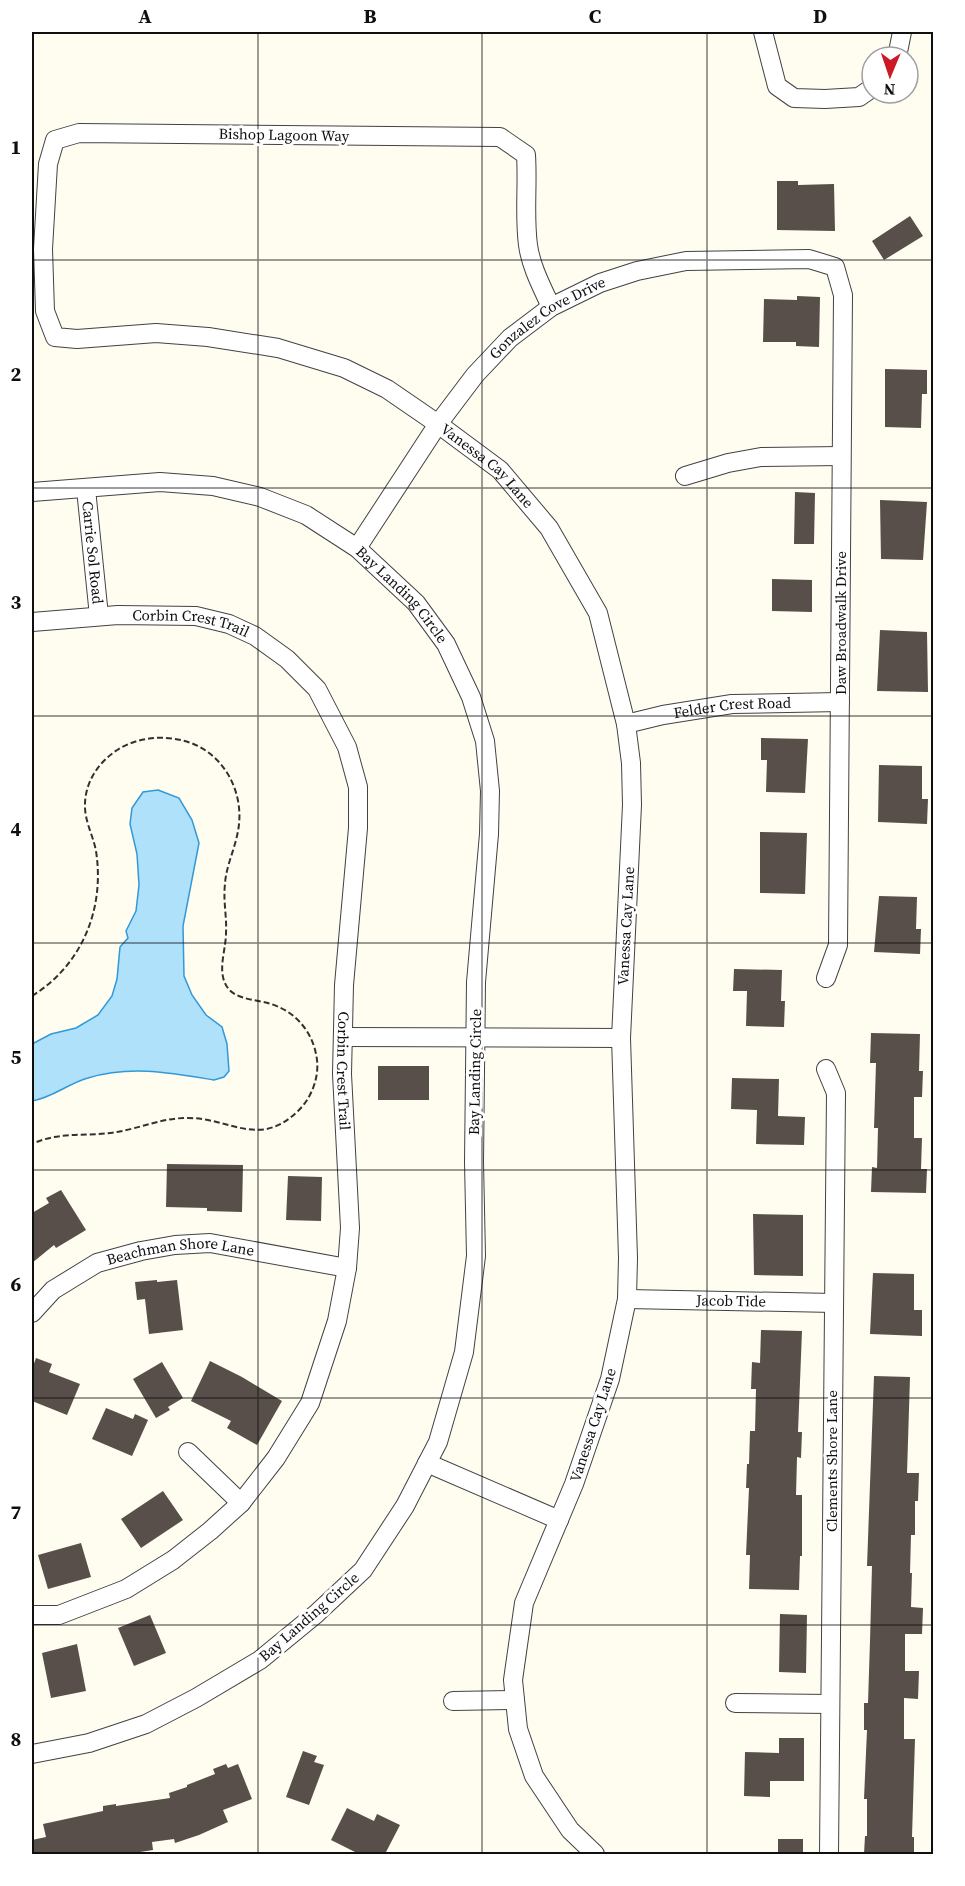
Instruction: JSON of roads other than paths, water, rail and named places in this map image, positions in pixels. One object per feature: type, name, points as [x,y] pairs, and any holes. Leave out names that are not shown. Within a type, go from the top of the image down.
[{"type":"street","points":[[762,32],[777,86],[794,98],[860,96]]},
{"type":"street","name":"Bishop Lagoon Way","points":[[55,337],[45,311],[43,249],[48,164],[55,140],[79,133],[500,137],[526,155],[528,247],[537,277],[551,307]]},
{"type":"street","name":"Gonzalez Cove Drive","points":[[357,548],[438,424],[482,368],[510,338],[551,307],[600,283],[637,271],[686,261],[809,259],[835,267]]},
{"type":"street","name":"Daw Broadwalk Drive","points":[[826,978],[838,945],[843,295],[835,267]]},
{"type":"street","name":"Vanessa Cay Lane","points":[[55,337],[77,339],[156,333],[208,337],[278,348],[344,368],[387,389],[500,470],[549,528],[597,613],[626,724],[632,763],[621,1038],[628,1258],[627,1299],[610,1379],[559,1520],[524,1603],[513,1680],[518,1729],[534,1776],[570,1830],[595,1854]]},
{"type":"street","points":[[685,476],[728,463],[761,458],[841,456]]},
{"type":"street","name":"Bay Landing Circle","points":[[32,492],[160,482],[213,486],[260,496],[306,515],[357,548],[416,603],[446,644],[471,698],[485,741],[490,791],[476,982],[474,1162],[476,1256],[464,1352],[438,1442],[405,1506],[363,1570],[316,1614],[260,1660],[146,1724],[89,1743],[32,1754]]},
{"type":"street","name":"Carrie Sol Road","points":[[86,489],[99,616]]},
{"type":"street","name":"Corbin Crest Trail","points":[[32,622],[99,616],[196,616],[229,624],[255,636],[287,659],[317,689],[347,747],[357,787],[358,828],[344,985],[342,1074],[350,1228],[347,1268],[337,1322],[310,1404],[276,1458],[241,1503],[173,1560],[126,1589],[59,1615],[32,1615]]},
{"type":"street","name":"Felder Crest Road","points":[[626,724],[663,715],[732,704],[840,702]]},
{"type":"street","points":[[343,1037],[621,1038]]},
{"type":"street","name":"Clements Shore Lane","points":[[826,1070],[836,1093],[829,1854]]},
{"type":"street","name":"Beachman Shore Lane","points":[[32,1313],[53,1290],[97,1263],[175,1245],[210,1243],[347,1268]]},
{"type":"street","name":"Jacob Tide","points":[[627,1299],[834,1303]]},
{"type":"street","points":[[188,1452],[241,1503]]},
{"type":"street","points":[[427,1463],[559,1520]]},
{"type":"street","points":[[453,1701],[515,1700]]},
{"type":"street","points":[[735,1703],[830,1704]]},
{"type":"water","points":[[158,790],[179,798],[192,820],[199,843],[183,926],[184,976],[192,995],[206,1015],[222,1027],[227,1044],[229,1071],[224,1077],[214,1080],[135,1071],[104,1074],[81,1080],[47,1097],[32,1101],[32,1044],[51,1034],[76,1028],[98,1015],[112,996],[117,979],[120,947],[128,938],[126,931],[136,911],[139,885],[137,854],[130,824],[132,808],[143,792]]}]
